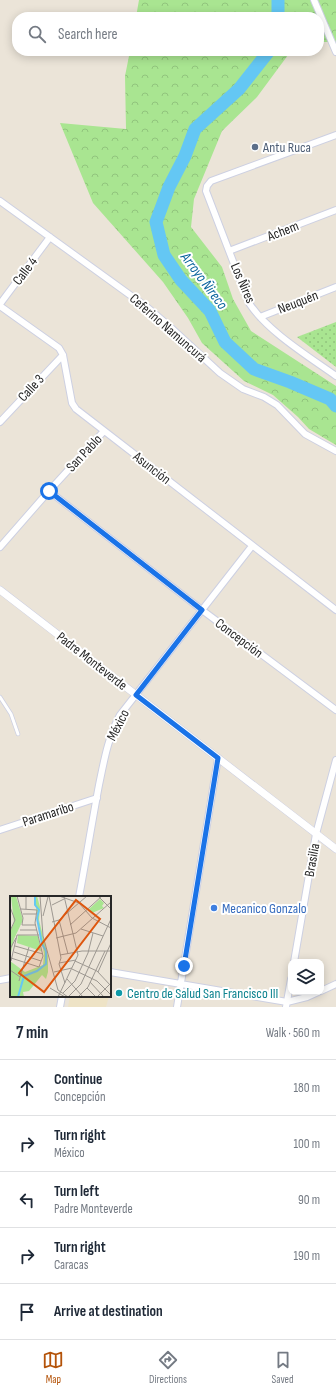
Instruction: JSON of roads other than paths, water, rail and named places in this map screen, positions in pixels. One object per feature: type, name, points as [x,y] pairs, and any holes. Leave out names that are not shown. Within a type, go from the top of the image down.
[{"type":"street","points":[[314,0],[319,12]]},
{"type":"street","points":[[324,24],[336,52]]},
{"type":"street","name":"Los Ñires","points":[[336,135],[211,181],[207,186],[206,191],[250,303],[260,317],[274,330],[336,376]]},
{"type":"street","name":"Ceferino Namuncurá","points":[[0,201],[148,308],[220,374],[230,381],[277,405],[306,434],[336,451]]},
{"type":"street","name":"Achem","points":[[230,251],[336,210]]},
{"type":"street","name":"Calle 4","points":[[0,305],[50,238]]},
{"type":"street","name":"Neuquén","points":[[260,317],[336,287]]},
{"type":"street","points":[[0,305],[54,343],[63,355]]},
{"type":"street","name":"Calle 3","points":[[0,422],[63,355]]},
{"type":"street","name":"Asunción","points":[[63,355],[72,403],[76,409],[336,610]]},
{"type":"street","name":"San Pablo","points":[[0,547],[104,431]]},
{"type":"street","name":"Concepción","points":[[49,491],[202,610],[336,710]]},
{"type":"street","name":"México","points":[[79,896],[107,746],[113,729],[120,715],[252,546]]},
{"type":"street","name":"Padre Monteverde","points":[[0,590],[336,849]]},
{"type":"street","points":[[177,1007],[218,758]]},
{"type":"street","name":"Brasilia","points":[[295,959],[316,834],[336,760]]},
{"type":"street","name":"Paramaribo","points":[[0,830],[97,798]]},
{"type":"street","points":[[111,972],[287,1005],[311,995]]},
{"type":"street","points":[[0,980],[10,978]]},
{"type":"street","points":[[324,990],[336,984]]},
{"type":"street","points":[[287,1005],[289,995]]},
{"type":"street","points":[[60,1007],[62,997]]},
{"type":"lane","points":[[0,697],[11,714],[18,734]]},
{"type":"waterway","name":"Arroyo Ñireco","points":[[278,0],[278,12]]},
{"type":"waterway","name":"Arroyo Ñireco","points":[[265,56],[239,89],[195,129],[185,156],[169,187],[156,222],[164,255],[181,280],[210,311],[225,342],[254,369],[330,399],[336,406]]},
{"type":"place","name":"Antu Ruca","points":[[255,147]]},
{"type":"place","name":"Mecanico Gonzalo","points":[[214,908]]},
{"type":"place","name":"Centro de Salud San Francisco III","points":[[119,993]]}]
